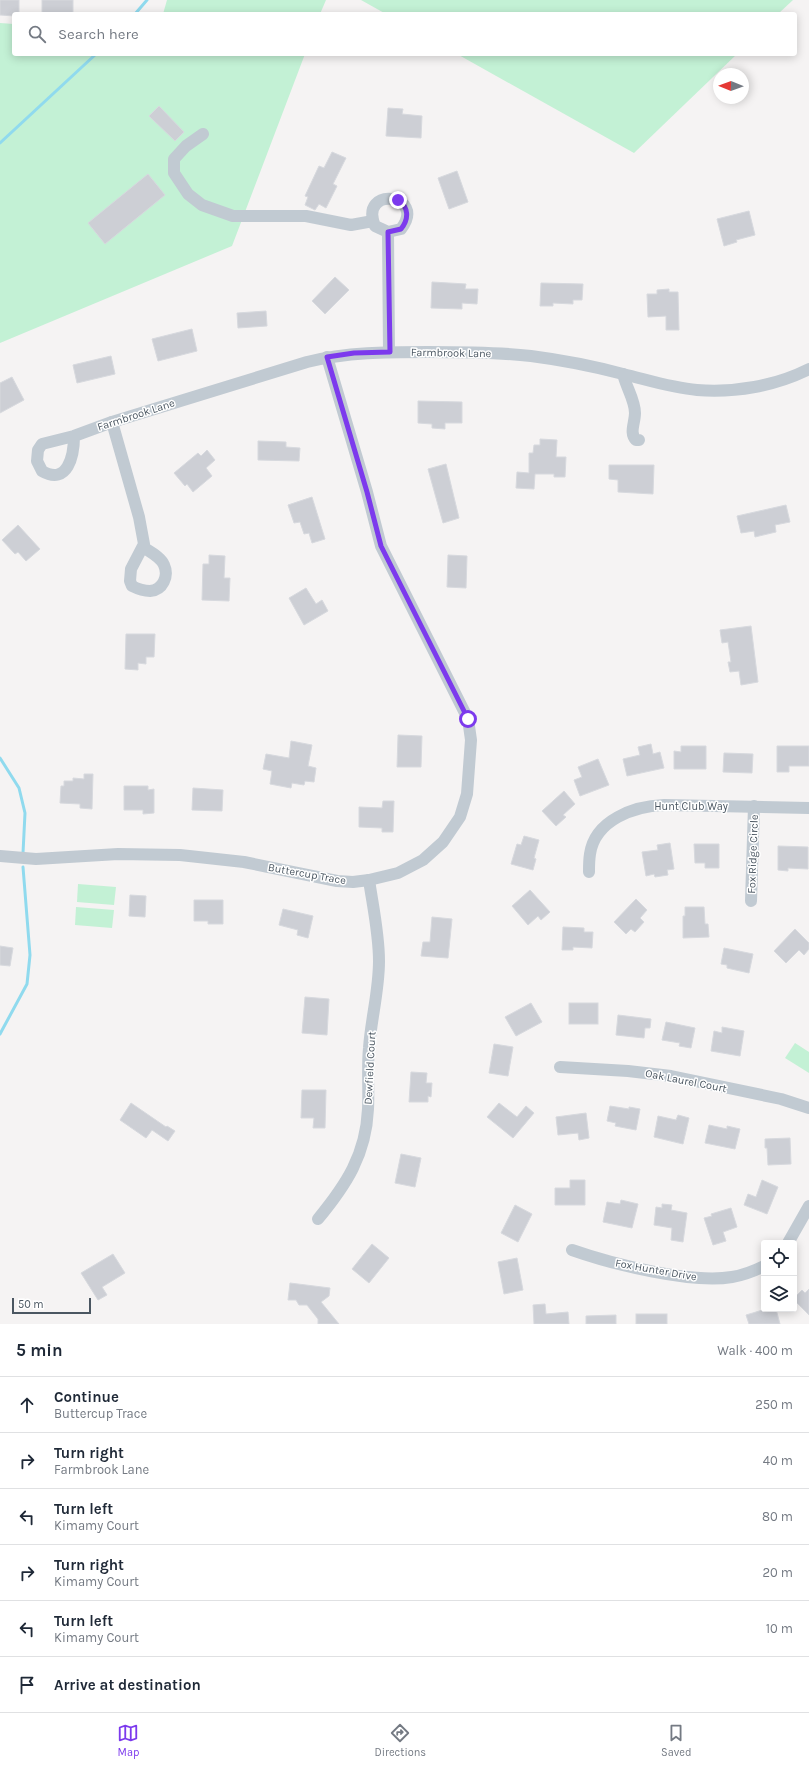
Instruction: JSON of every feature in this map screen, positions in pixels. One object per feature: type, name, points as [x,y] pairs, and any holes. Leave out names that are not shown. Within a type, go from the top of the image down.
[{"type":"street","points":[[203,134],[186,146],[174,159],[174,173],[188,194],[202,205],[233,216],[306,216],[352,225],[373,221]]},
{"type":"street","points":[[392,198],[403,203],[407,217],[404,225],[398,231],[388,232],[375,226],[372,211],[383,199],[392,198]]},
{"type":"street","points":[[388,232],[390,352]]},
{"type":"street","name":"Farmbrook Lane","points":[[74,436],[112,422],[327,357],[354,353],[477,352],[531,356],[593,366],[675,387],[697,390],[724,391],[761,386],[794,376],[809,369]]},
{"type":"street","name":"Buttercup Trace","points":[[0,856],[36,859],[118,854],[180,855],[244,862],[336,881],[369,880],[398,873],[423,860],[444,842],[460,817],[467,794],[471,740],[468,719],[381,546],[367,492],[327,357]]},
{"type":"street","points":[[623,374],[635,411],[632,431],[633,438],[639,440]]},
{"type":"street","points":[[112,422],[140,517],[144,544],[143,547]]},
{"type":"street","name":"Hunt Club Way","points":[[589,872],[590,853],[597,835],[612,821],[632,810],[648,806],[664,805],[809,808]]},
{"type":"street","name":"Fox Ridge Circle","points":[[751,901],[754,806]]},
{"type":"street","name":"Dewfield Court","points":[[318,1220],[339,1194],[351,1174],[361,1150],[367,1127],[369,1048],[377,992],[379,961],[378,938],[369,880]]},
{"type":"street","name":"Oak Laurel Court","points":[[560,1067],[628,1071],[671,1076],[781,1099],[809,1108]]},
{"type":"street","points":[[790,1240],[809,1206]]},
{"type":"street","name":"Fox Hunter Drive","points":[[572,1250],[599,1259],[666,1273],[704,1278],[731,1277],[761,1267]]},
{"type":"green space","points":[[167,0],[326,0],[321,12],[164,12]]},
{"type":"green space","points":[[361,0],[793,0],[780,12],[382,12]]},
{"type":"green space","points":[[0,23],[12,24],[12,56],[304,56],[232,246],[0,343]]},
{"type":"green space","points":[[461,56],[735,56],[722,68],[713,68],[713,77],[634,153]]},
{"type":"green space","points":[[78,884],[116,887],[114,905],[77,902]]},
{"type":"green space","points":[[76,907],[114,910],[112,928],[75,925]]},
{"type":"green space","points":[[795,1043],[809,1052],[809,1073],[785,1058]]},
{"type":"building","points":[[0,0],[19,0],[19,12],[12,12],[12,16],[0,15]]},
{"type":"building","points":[[42,0],[73,0],[73,12],[42,12]]},
{"type":"building","points":[[159,106],[184,132],[175,141],[149,116]]},
{"type":"building","points":[[388,108],[403,109],[402,114],[422,116],[421,138],[386,136]]},
{"type":"building","points":[[332,152],[346,158],[333,184],[337,186],[326,208],[319,204],[315,210],[305,205],[308,197],[305,196],[319,166],[324,168]]},
{"type":"building","points":[[457,171],[468,202],[449,209],[438,178]]},
{"type":"building","points":[[148,174],[165,195],[105,244],[88,223]]},
{"type":"building","points":[[749,211],[755,235],[736,240],[737,242],[724,246],[717,219]]},
{"type":"building","points":[[335,277],[349,290],[325,314],[312,301]]},
{"type":"building","points":[[432,282],[466,284],[465,289],[478,289],[477,304],[462,303],[462,309],[431,308]]},
{"type":"building","points":[[541,283],[583,284],[582,300],[573,300],[573,304],[553,303],[553,306],[540,306]]},
{"type":"building","points":[[669,289],[669,292],[678,292],[679,330],[666,330],[666,316],[648,317],[647,294],[657,294],[657,290]]},
{"type":"building","points":[[266,311],[267,326],[238,328],[237,313]]},
{"type":"building","points":[[192,329],[197,351],[158,361],[152,339]]},
{"type":"building","points":[[111,356],[115,374],[77,383],[73,365]]},
{"type":"building","points":[[12,377],[24,400],[0,413],[0,383]]},
{"type":"building","points":[[418,401],[462,402],[462,423],[445,423],[445,429],[432,428],[432,424],[418,423]]},
{"type":"building","points":[[540,439],[557,440],[556,457],[566,457],[565,477],[554,477],[554,474],[535,474],[534,489],[516,488],[517,472],[529,473],[529,453],[533,453],[534,445],[540,445]]},
{"type":"building","points":[[258,441],[286,442],[286,447],[300,448],[299,461],[258,460]]},
{"type":"building","points":[[207,450],[215,460],[206,468],[212,476],[193,492],[187,484],[185,486],[174,473],[198,453],[201,456]]},
{"type":"building","points":[[446,464],[459,518],[443,523],[428,469]]},
{"type":"building","points":[[609,465],[654,465],[653,494],[618,492],[618,480],[609,479]]},
{"type":"building","points":[[312,497],[325,539],[312,543],[309,533],[304,534],[300,522],[294,523],[288,505]]},
{"type":"building","points":[[786,505],[790,522],[775,525],[776,532],[755,537],[754,531],[741,533],[737,516]]},
{"type":"building","points":[[18,525],[40,549],[26,561],[18,552],[15,554],[2,540]]},
{"type":"building","points":[[209,555],[225,556],[224,578],[230,578],[229,601],[202,600],[203,564],[209,564]]},
{"type":"building","points":[[448,555],[467,556],[466,588],[447,587]]},
{"type":"building","points":[[306,588],[316,604],[322,600],[328,611],[304,625],[289,598]]},
{"type":"building","points":[[751,626],[758,682],[741,685],[739,671],[730,672],[728,662],[731,662],[728,642],[722,643],[720,630]]},
{"type":"building","points":[[126,634],[155,634],[154,657],[146,657],[146,664],[138,663],[138,670],[125,669]]},
{"type":"building","points":[[398,735],[422,736],[421,767],[397,767]]},
{"type":"building","points":[[291,741],[312,745],[308,766],[316,768],[314,782],[305,781],[304,785],[292,783],[291,788],[270,784],[272,771],[263,769],[266,754],[289,758]]},
{"type":"building","points":[[651,744],[653,754],[660,752],[664,768],[627,776],[623,759],[640,755],[638,747]]},
{"type":"building","points":[[681,746],[706,746],[706,769],[674,769],[674,751],[681,752]]},
{"type":"building","points":[[777,746],[809,746],[809,766],[789,766],[789,772],[777,772]]},
{"type":"building","points":[[724,753],[753,754],[752,773],[723,772]]},
{"type":"building","points":[[598,759],[609,785],[580,796],[574,780],[582,777],[578,767]]},
{"type":"building","points":[[84,774],[93,774],[92,809],[80,808],[80,804],[60,803],[61,786],[64,786],[64,781],[73,781],[73,778],[84,779]]},
{"type":"building","points":[[124,786],[148,786],[148,790],[154,789],[154,813],[143,814],[143,810],[124,810]]},
{"type":"building","points":[[193,788],[223,790],[222,811],[192,810]]},
{"type":"building","points":[[564,791],[575,804],[563,815],[566,817],[556,826],[542,811]]},
{"type":"building","points":[[383,801],[394,801],[393,832],[382,832],[382,828],[359,827],[359,807],[382,808]]},
{"type":"building","points":[[524,836],[539,840],[534,858],[536,859],[533,870],[511,864],[517,844],[521,845]]},
{"type":"building","points":[[670,843],[674,869],[667,870],[668,875],[655,877],[654,874],[646,876],[642,852],[658,850],[657,845]]},
{"type":"building","points":[[694,844],[719,844],[719,868],[705,868],[705,863],[695,863]]},
{"type":"building","points":[[778,846],[808,847],[808,869],[788,868],[788,871],[778,870]]},
{"type":"building","points":[[530,890],[550,912],[541,920],[538,916],[528,925],[512,906]]},
{"type":"building","points":[[130,895],[146,896],[145,917],[129,916]]},
{"type":"building","points":[[636,899],[647,910],[640,918],[644,922],[635,932],[631,929],[626,934],[614,922]]},
{"type":"building","points":[[194,900],[223,900],[223,924],[208,924],[208,921],[194,921]]},
{"type":"building","points":[[685,907],[704,907],[705,924],[708,924],[709,937],[683,938],[683,916],[685,916]]},
{"type":"building","points":[[283,909],[313,916],[308,938],[297,935],[298,930],[279,925]]},
{"type":"building","points":[[432,917],[452,919],[448,958],[421,956],[423,942],[430,942]]},
{"type":"building","points":[[563,927],[584,928],[584,932],[593,932],[592,948],[573,947],[573,950],[562,950]]},
{"type":"building","points":[[795,929],[809,943],[809,949],[804,955],[799,950],[786,963],[774,951]]},
{"type":"building","points":[[0,946],[13,948],[10,966],[0,965]]},
{"type":"building","points":[[724,948],[753,954],[749,973],[727,968],[727,965],[721,964]]},
{"type":"building","points":[[305,997],[329,999],[327,1035],[302,1033]]},
{"type":"building","points":[[531,1003],[542,1022],[516,1036],[505,1017]]},
{"type":"building","points":[[569,1003],[598,1003],[598,1024],[569,1024]]},
{"type":"building","points":[[618,1015],[651,1019],[650,1028],[645,1028],[644,1038],[616,1035]]},
{"type":"building","points":[[666,1022],[695,1028],[691,1048],[679,1046],[680,1043],[662,1040]]},
{"type":"building","points":[[722,1027],[744,1031],[740,1056],[711,1051],[714,1031],[722,1033]]},
{"type":"building","points":[[494,1044],[513,1047],[508,1076],[489,1073]]},
{"type":"building","points":[[411,1072],[427,1073],[426,1083],[432,1083],[431,1097],[428,1096],[428,1102],[409,1102]]},
{"type":"building","points":[[302,1090],[326,1090],[325,1128],[313,1128],[314,1118],[301,1118]]},
{"type":"building","points":[[131,1103],[166,1127],[167,1126],[175,1131],[168,1141],[152,1130],[146,1138],[120,1120]]},
{"type":"building","points":[[499,1103],[517,1117],[526,1106],[534,1113],[513,1138],[487,1117]]},
{"type":"building","points":[[610,1106],[640,1109],[636,1130],[615,1126],[616,1123],[607,1121]]},
{"type":"building","points":[[586,1113],[589,1138],[579,1140],[578,1133],[558,1135],[556,1117]]},
{"type":"building","points":[[678,1115],[689,1118],[683,1144],[654,1137],[658,1116],[676,1120]]},
{"type":"building","points":[[709,1125],[727,1129],[727,1126],[740,1129],[735,1149],[705,1143]]},
{"type":"building","points":[[790,1138],[791,1164],[768,1165],[765,1139]]},
{"type":"building","points":[[401,1154],[421,1158],[415,1187],[395,1183]]},
{"type":"building","points":[[570,1180],[585,1180],[585,1205],[555,1205],[555,1188],[570,1188]]},
{"type":"building","points":[[762,1180],[778,1187],[767,1214],[744,1205],[748,1194],[756,1197]]},
{"type":"building","points":[[621,1200],[638,1204],[632,1228],[603,1222],[607,1202],[620,1204]]},
{"type":"building","points":[[662,1204],[672,1205],[671,1210],[687,1213],[683,1242],[671,1240],[672,1228],[654,1225],[656,1207],[662,1208]]},
{"type":"building","points":[[515,1205],[532,1214],[518,1242],[501,1233]]},
{"type":"building","points":[[731,1208],[737,1227],[723,1232],[726,1241],[713,1245],[704,1218],[712,1216],[711,1214]]},
{"type":"building","points":[[372,1244],[389,1258],[369,1283],[352,1269]]},
{"type":"building","points":[[113,1254],[125,1273],[102,1287],[107,1295],[98,1300],[81,1273]]},
{"type":"building","points":[[517,1258],[523,1290],[504,1294],[498,1262]]},
{"type":"building","points":[[290,1283],[330,1288],[329,1296],[321,1302],[339,1324],[318,1324],[318,1319],[307,1305],[299,1305],[296,1300],[288,1300]]},
{"type":"building","points":[[809,1289],[809,1315],[797,1303],[797,1295],[802,1290],[805,1293]]},
{"type":"building","points":[[545,1304],[546,1314],[568,1312],[569,1324],[534,1324],[533,1305]]},
{"type":"building","points":[[761,1310],[761,1312],[777,1312],[780,1324],[749,1324],[746,1315]]},
{"type":"building","points":[[636,1314],[667,1314],[667,1324],[636,1324]]},
{"type":"building","points":[[616,1315],[616,1324],[586,1324],[586,1316]]},
{"type":"waterway","points":[[137,12],[147,0]]},
{"type":"waterway","points":[[0,143],[94,56]]},
{"type":"waterway","points":[[0,758],[19,788],[25,813],[23,853]]},
{"type":"waterway","points":[[0,1034],[27,984],[30,955],[23,867]]},
{"type":"route","points":[[398,200],[403,203],[407,217],[401,229],[398,231],[388,232],[390,352],[354,353],[327,357],[367,492],[381,546],[468,719]]}]
